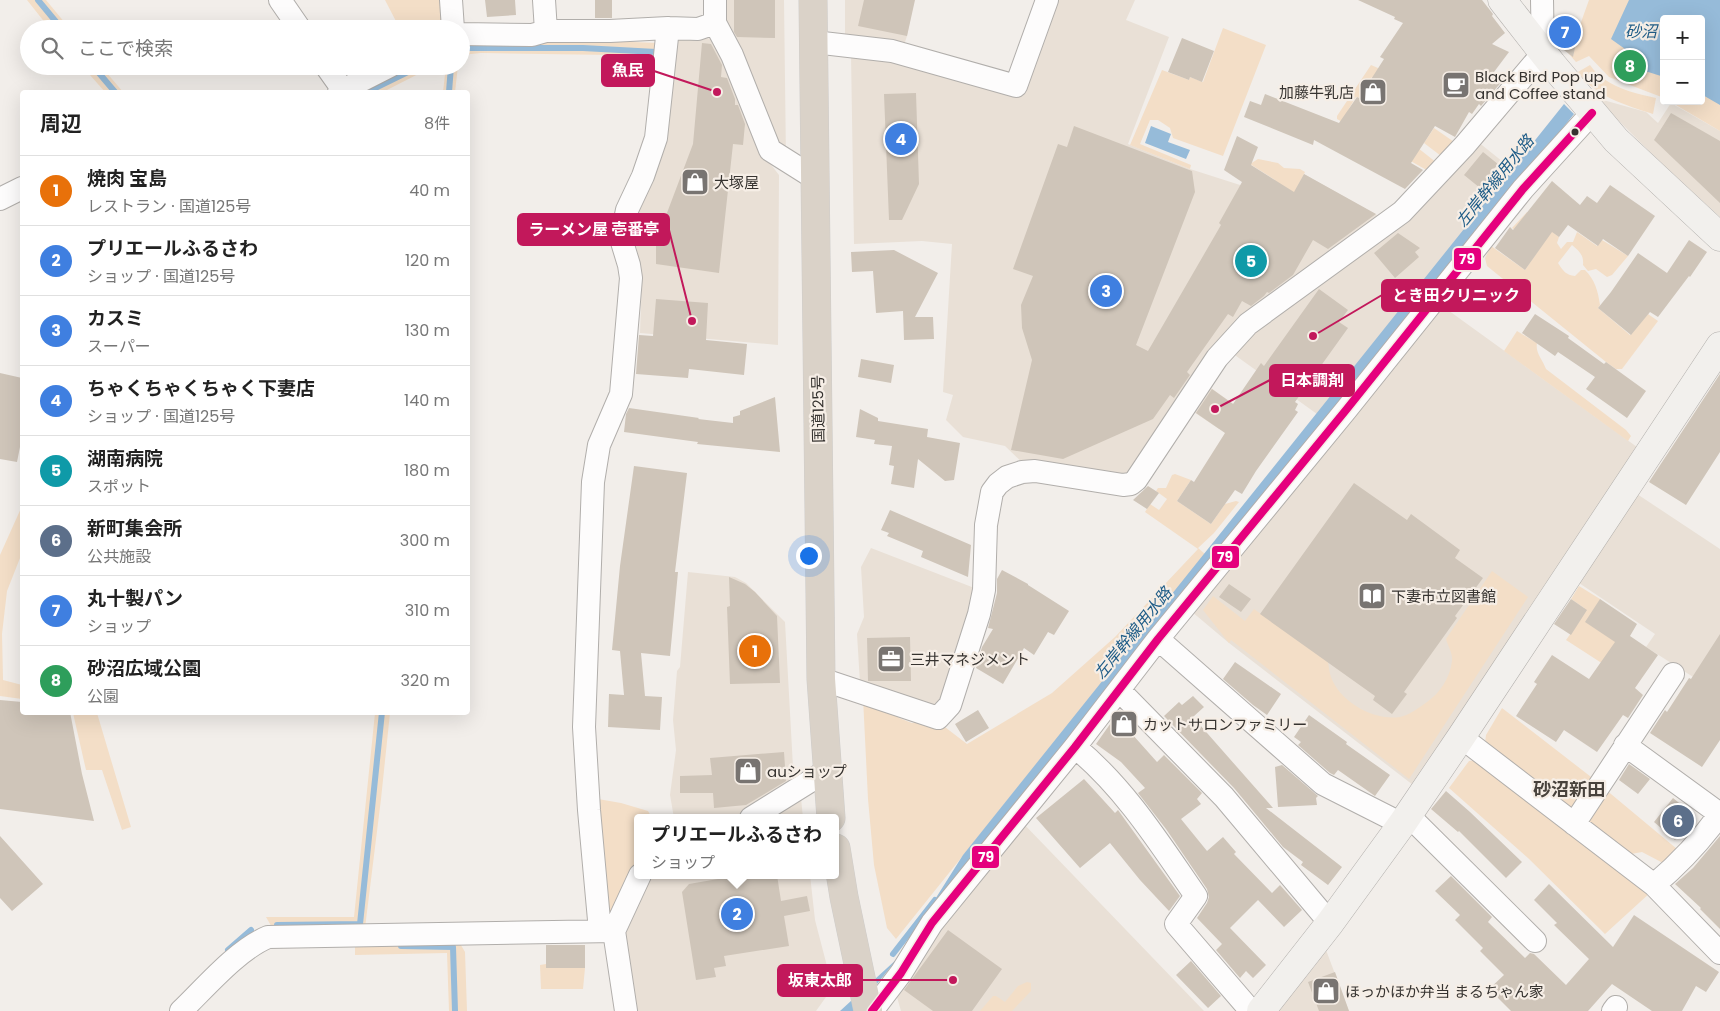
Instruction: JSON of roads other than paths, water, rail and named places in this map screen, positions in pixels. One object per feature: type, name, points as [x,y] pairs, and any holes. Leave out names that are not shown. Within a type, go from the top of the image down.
[{"type":"highway","name":"国道125号","points":[[813,0],[821,679],[831,814]]},
{"type":"highway","points":[[839,866],[868,1011]]},
{"type":"street","points":[[280,0],[294,20]]},
{"type":"street","points":[[451,0],[452,20]]},
{"type":"street","points":[[544,0],[546,31]]},
{"type":"street","points":[[715,0],[715,23],[732,55],[770,150],[816,179]]},
{"type":"street","points":[[814,42],[892,51],[1016,86],[1047,0]]},
{"type":"street","points":[[1502,0],[1543,53],[1616,140],[1720,237]]},
{"type":"street","points":[[821,679],[938,718],[950,705],[979,614],[984,590],[986,525],[992,492],[998,484],[1006,477],[1022,472],[1035,471],[1123,485],[1131,484],[1136,480],[1216,358],[1236,336],[1248,324],[1402,212],[1465,145],[1543,53],[1542,0]]},
{"type":"street","points":[[470,34],[532,35],[546,31],[698,29],[715,23]]},
{"type":"street","points":[[626,1011],[607,931],[589,810],[584,727],[593,482],[599,445],[621,394],[631,278],[622,242],[622,229],[627,210],[656,138],[668,28]]},
{"type":"street","points":[[331,75],[340,90]]},
{"type":"street","points":[[343,90],[372,75]]},
{"type":"street","points":[[872,1011],[900,973],[932,923],[1075,747],[1158,639],[1346,410],[1523,188],[1592,113]]},
{"type":"street","points":[[0,199],[20,189]]},
{"type":"street","points":[[1261,1011],[1330,922],[1461,738],[1720,346]]},
{"type":"street","points":[[1158,639],[1323,784],[1405,819],[1535,941]]},
{"type":"street","points":[[1574,824],[1673,674]]},
{"type":"street","points":[[1119,690],[1224,797],[1330,922]]},
{"type":"street","points":[[1461,738],[1654,885],[1720,953]]},
{"type":"street","points":[[1625,745],[1720,814],[1678,866],[1654,885]]},
{"type":"street","points":[[1075,747],[1094,762],[1141,817],[1196,896],[1176,924],[1251,1011]]},
{"type":"street","points":[[757,814],[828,770]]},
{"type":"street","points":[[607,931],[638,879]]},
{"type":"street","points":[[181,1011],[240,954],[256,942],[268,937],[607,931]]},
{"type":"water","name":"砂沼","points":[[1629,0],[1720,0],[1720,105],[1705,96],[1705,15],[1660,15],[1660,76],[1642,70],[1625,49],[1611,39]]},
{"type":"water","points":[[1564,104],[1574,114],[898,958],[963,855]]},
{"type":"water","points":[[1151,126],[1171,134],[1168,142],[1190,150],[1186,159],[1145,143]]},
{"type":"water","points":[[898,958],[855,1011],[840,1011]]},
{"type":"waterway","points":[[38,0],[55,20]]},
{"type":"waterway","points":[[470,48],[583,48],[656,52]]},
{"type":"waterway","points":[[101,75],[113,90]]},
{"type":"waterway","points":[[371,90],[402,75]]},
{"type":"waterway","points":[[449,90],[450,75]]},
{"type":"waterway","points":[[277,925],[360,924],[382,715]]},
{"type":"waterway","name":"左岸幹線用水路","points":[[893,954],[935,900]]},
{"type":"waterway","points":[[228,950],[251,930]]},
{"type":"waterway","points":[[401,946],[453,947],[455,1011]]},
{"type":"place","name":"丸十製パン","points":[[1565,32]]},
{"type":"place","name":"砂沼広域公園","points":[[1630,66]]},
{"type":"place","name":"Black Bird Pop up and Coffee stand","points":[[1456,85]]},
{"type":"place","name":"魚民","points":[[717,92]]},
{"type":"place","name":"加藤牛乳店","points":[[1373,92]]},
{"type":"place","name":"ちゃくちゃくちゃく下妻店","points":[[901,139]]},
{"type":"place","name":"大塚屋","points":[[695,182]]},
{"type":"place","name":"湖南病院","points":[[1251,261]]},
{"type":"place","name":"カスミ","points":[[1106,291]]},
{"type":"place","name":"ラーメン屋 壱番亭","points":[[692,321]]},
{"type":"place","name":"とき田クリニック","points":[[1313,336]]},
{"type":"place","name":"日本調剤","points":[[1215,409]]},
{"type":"place","name":"下妻市立図書館","points":[[1372,596]]},
{"type":"place","name":"焼肉 宝島","points":[[755,651]]},
{"type":"place","name":"三井マネジメント","points":[[891,659]]},
{"type":"place","name":"カットサロンファミリー","points":[[1124,724]]},
{"type":"place","name":"auショップ","points":[[748,771]]},
{"type":"place","name":"新町集会所","points":[[1678,821]]},
{"type":"place","name":"プリエールふるさわ","points":[[737,914]]},
{"type":"place","name":"坂東太郎","points":[[953,980]]},
{"type":"place","name":"ほっかほか弁当 まるちゃん家","points":[[1326,991]]},
{"type":"district","name":"砂沼新田","points":[[1569,789]]}]
